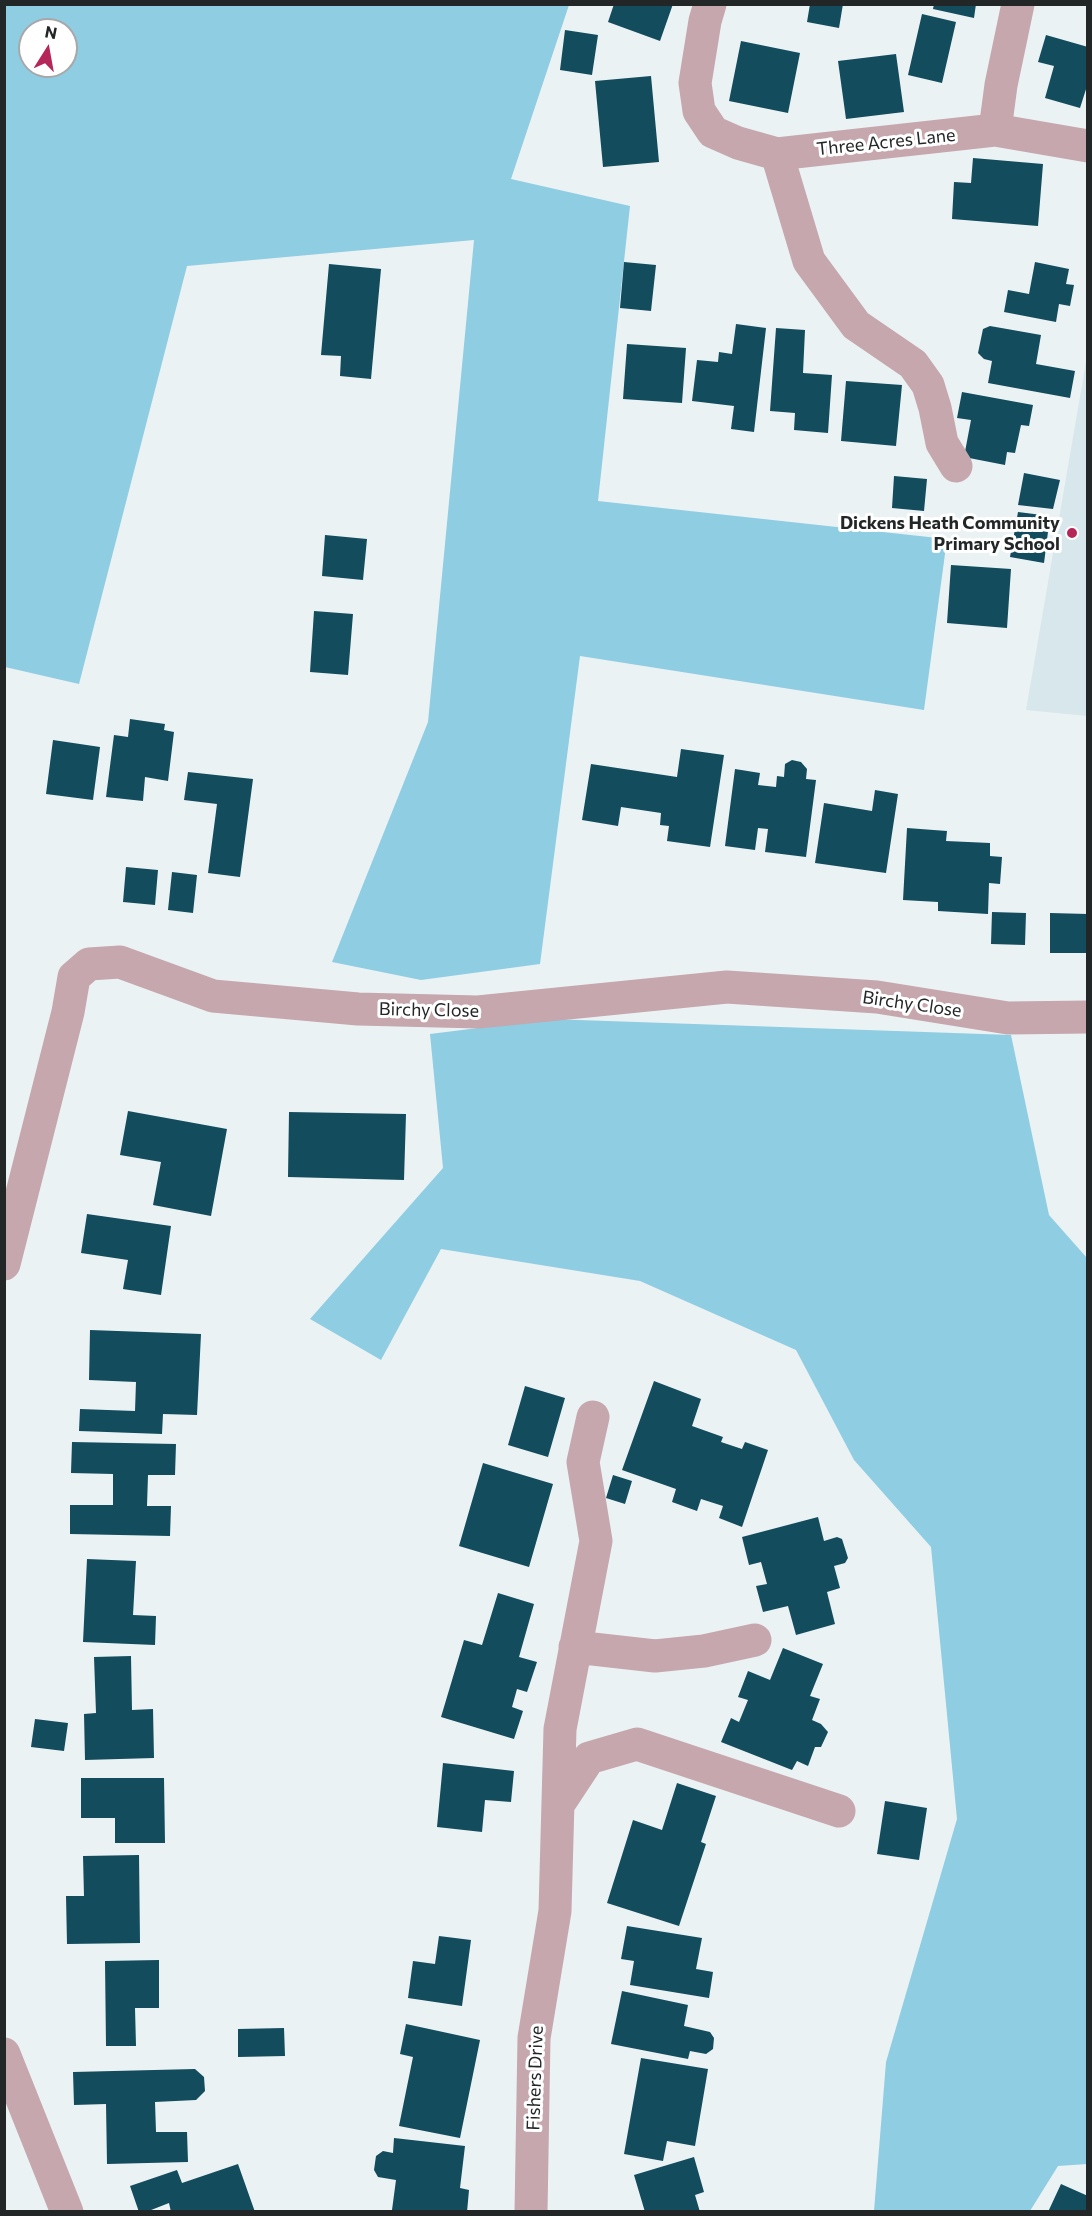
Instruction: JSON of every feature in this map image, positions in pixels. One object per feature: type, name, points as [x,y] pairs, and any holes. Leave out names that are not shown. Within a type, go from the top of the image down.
[{"type":"street","name":"Three Acres Lane","points":[[710,4],[705,21],[696,83],[699,111],[713,132],[738,143],[777,154],[995,130],[1088,146]]},
{"type":"street","points":[[995,130],[1001,85],[1018,4]]},
{"type":"street","points":[[777,154],[809,261],[856,325],[913,364],[928,385],[942,443],[956,466]]},
{"type":"street","name":"Birchy Close","points":[[4,1264],[68,1012],[74,977],[89,964],[120,962],[213,996],[358,1009],[478,1012],[728,987],[877,997],[1008,1018],[1088,1017]]},
{"type":"street","name":"Fishers Drive","points":[[531,2211],[534,2038],[555,1911],[560,1729],[596,1541],[583,1462],[593,1417]]},
{"type":"street","points":[[575,1647],[655,1656],[704,1651],[754,1640]]},
{"type":"street","points":[[557,1806],[589,1758],[637,1744],[839,1811]]},
{"type":"street","points":[[4,2054],[67,2211]]},
{"type":"shaded area","points":[[5,4],[569,5],[511,179],[630,206],[598,501],[947,539],[924,710],[580,656],[540,964],[421,980],[332,962],[428,722],[474,240],[187,266],[79,684],[5,667]]},
{"type":"shaded area","name":"Dickens Heath Community Primary School","points":[[1087,356],[1087,716],[1026,710]]},
{"type":"shaded area","points":[[550,1019],[1011,1035],[1049,1215],[1087,1258],[1087,2164],[1058,2166],[1030,2211],[874,2211],[886,2062],[957,1819],[931,1547],[854,1460],[796,1350],[640,1281],[441,1249],[381,1360],[310,1319],[443,1168],[430,1034]]},
{"type":"building","points":[[614,4],[673,4],[660,41],[608,22]]},
{"type":"building","points":[[810,4],[843,4],[839,28],[807,22]]},
{"type":"building","points":[[934,4],[976,4],[974,18],[933,9]]},
{"type":"building","points":[[922,14],[956,22],[942,83],[908,75]]},
{"type":"building","points":[[565,30],[598,35],[592,75],[560,70]]},
{"type":"building","points":[[1046,35],[1088,47],[1088,83],[1080,108],[1045,98],[1054,66],[1038,62]]},
{"type":"building","points":[[741,41],[800,53],[788,113],[729,101]]},
{"type":"building","points":[[896,54],[904,112],[846,119],[838,61]]},
{"type":"building","points":[[651,76],[659,162],[603,167],[595,81]]},
{"type":"building","points":[[973,158],[1043,164],[1038,226],[952,219],[954,182],[971,183]]},
{"type":"building","points":[[624,262],[656,265],[651,311],[620,308]]},
{"type":"building","points":[[1035,262],[1069,269],[1066,284],[1074,285],[1070,306],[1059,304],[1056,322],[1004,312],[1008,290],[1029,294]]},
{"type":"building","points":[[329,264],[381,269],[371,379],[340,376],[341,356],[321,355]]},
{"type":"building","points":[[736,324],[766,328],[754,432],[731,429],[734,406],[692,401],[697,360],[718,362],[719,352],[732,354]]},
{"type":"building","points":[[990,326],[1041,335],[1036,364],[1075,371],[1070,398],[988,383],[992,361],[984,359],[978,353],[983,329]]},
{"type":"building","points":[[776,328],[805,330],[803,373],[832,375],[828,433],[794,430],[795,413],[770,411]]},
{"type":"building","points":[[627,344],[686,348],[682,403],[623,399]]},
{"type":"building","points":[[846,381],[902,385],[896,446],[841,441]]},
{"type":"building","points":[[962,392],[1033,405],[1029,426],[1021,425],[1015,453],[1007,452],[1005,465],[964,457],[971,420],[957,418]]},
{"type":"building","points":[[1024,473],[1060,480],[1053,509],[1018,505]]},
{"type":"building","points":[[894,476],[927,479],[924,511],[892,508]]},
{"type":"building","points":[[1018,512],[1050,516],[1044,563],[1010,557]]},
{"type":"building","points":[[325,535],[367,539],[363,580],[322,576]]},
{"type":"building","points":[[951,565],[1011,569],[1007,628],[947,623]]},
{"type":"building","points":[[314,611],[353,614],[348,675],[310,672]]},
{"type":"building","points":[[130,719],[165,724],[164,730],[174,732],[168,781],[145,777],[143,801],[106,797],[114,735],[128,737]]},
{"type":"building","points":[[53,740],[100,747],[93,800],[46,794]]},
{"type":"building","points":[[681,749],[724,755],[710,847],[667,841],[669,826],[660,825],[661,813],[621,807],[618,826],[582,820],[591,764],[677,777]]},
{"type":"building","points":[[792,760],[801,762],[807,769],[806,779],[816,780],[806,857],[765,852],[768,829],[758,828],[755,850],[725,846],[735,769],[760,773],[758,785],[776,787],[777,776],[784,777],[785,764]]},
{"type":"building","points":[[188,772],[253,779],[240,877],[208,873],[217,804],[184,800]]},
{"type":"building","points":[[875,790],[898,794],[886,873],[815,863],[824,803],[872,811]]},
{"type":"building","points":[[907,828],[947,831],[946,841],[990,843],[990,856],[1002,857],[1000,884],[989,883],[988,914],[938,911],[938,902],[903,900]]},
{"type":"building","points":[[126,867],[158,870],[155,905],[123,902]]},
{"type":"building","points":[[172,872],[197,875],[193,913],[168,910]]},
{"type":"building","points":[[992,912],[1026,913],[1025,945],[991,944]]},
{"type":"building","points":[[1050,913],[1088,914],[1088,953],[1050,953]]},
{"type":"building","points":[[128,1111],[227,1129],[211,1216],[153,1205],[161,1162],[120,1155]]},
{"type":"building","points":[[289,1112],[406,1114],[404,1180],[288,1177]]},
{"type":"building","points":[[87,1214],[171,1226],[161,1295],[123,1289],[128,1260],[81,1253]]},
{"type":"building","points":[[90,1330],[201,1334],[197,1415],[163,1414],[162,1434],[79,1431],[80,1409],[135,1411],[136,1382],[89,1380]]},
{"type":"building","points":[[654,1381],[701,1399],[692,1426],[723,1437],[721,1442],[742,1449],[745,1442],[768,1450],[742,1527],[719,1518],[723,1506],[701,1499],[697,1511],[672,1502],[676,1489],[622,1470]]},
{"type":"building","points":[[525,1386],[565,1398],[548,1457],[508,1445]]},
{"type":"building","points":[[72,1442],[176,1444],[175,1475],[148,1475],[147,1506],[171,1506],[170,1536],[70,1534],[70,1505],[113,1505],[113,1474],[71,1473]]},
{"type":"building","points":[[483,1463],[553,1484],[529,1567],[459,1546]]},
{"type":"building","points":[[613,1475],[632,1481],[625,1504],[606,1498]]},
{"type":"building","points":[[818,1517],[824,1541],[837,1537],[842,1539],[848,1558],[845,1563],[834,1566],[840,1588],[827,1592],[835,1624],[796,1635],[788,1606],[763,1612],[756,1586],[767,1584],[761,1562],[749,1565],[742,1537]]},
{"type":"building","points":[[87,1559],[136,1561],[133,1615],[156,1616],[155,1645],[83,1642]]},
{"type":"building","points":[[498,1593],[534,1604],[519,1657],[537,1662],[527,1692],[517,1689],[512,1707],[523,1711],[514,1739],[441,1717],[464,1640],[482,1645]]},
{"type":"building","points":[[783,1648],[823,1664],[810,1696],[820,1699],[812,1720],[821,1724],[828,1732],[821,1747],[815,1747],[808,1766],[797,1761],[792,1770],[721,1742],[731,1718],[739,1722],[748,1700],[738,1697],[748,1671],[770,1680]]},
{"type":"building","points":[[131,1656],[132,1710],[153,1709],[154,1758],[85,1760],[84,1714],[96,1713],[94,1657]]},
{"type":"building","points":[[35,1719],[68,1723],[64,1751],[31,1747]]},
{"type":"building","points":[[443,1763],[514,1771],[511,1802],[485,1800],[482,1832],[437,1827]]},
{"type":"building","points":[[81,1778],[164,1778],[165,1843],[115,1843],[115,1818],[81,1818]]},
{"type":"building","points":[[677,1783],[716,1796],[701,1842],[706,1844],[679,1926],[607,1903],[633,1820],[662,1830]]},
{"type":"building","points":[[885,1801],[927,1808],[919,1860],[877,1854]]},
{"type":"building","points":[[139,1855],[140,1943],[67,1944],[66,1896],[84,1896],[83,1856]]},
{"type":"building","points":[[627,1926],[702,1938],[696,1969],[713,1972],[709,1998],[630,1985],[634,1961],[621,1959]]},
{"type":"building","points":[[439,1936],[471,1940],[462,2006],[408,1998],[413,1961],[435,1964]]},
{"type":"building","points":[[159,1960],[159,2008],[135,2008],[136,2046],[106,2046],[105,1961]]},
{"type":"building","points":[[622,1991],[688,2005],[684,2026],[710,2032],[714,2038],[713,2049],[706,2054],[690,2051],[688,2059],[611,2044]]},
{"type":"building","points":[[406,2024],[480,2040],[460,2138],[399,2126],[413,2057],[400,2054]]},
{"type":"building","points":[[284,2028],[285,2056],[238,2057],[238,2029]]},
{"type":"building","points":[[641,2058],[708,2069],[695,2146],[667,2141],[663,2161],[624,2154]]},
{"type":"building","points":[[195,2069],[204,2077],[205,2091],[196,2100],[155,2102],[156,2132],[187,2132],[188,2162],[107,2164],[106,2104],[74,2105],[73,2072]]},
{"type":"building","points":[[394,2138],[465,2146],[460,2188],[469,2190],[467,2212],[392,2210],[396,2180],[378,2177],[374,2170],[376,2156],[383,2151],[393,2153]]},
{"type":"building","points":[[694,2157],[704,2192],[695,2195],[700,2212],[645,2212],[634,2175]]},
{"type":"building","points":[[238,2164],[255,2212],[171,2212],[169,2203],[146,2212],[139,2212],[130,2186],[177,2170],[182,2183]]},
{"type":"building","points":[[1061,2184],[1088,2196],[1088,2212],[1048,2212]]},
{"type":"place","name":"Dickens Heath Community Primary School","points":[[1072,533]]}]
